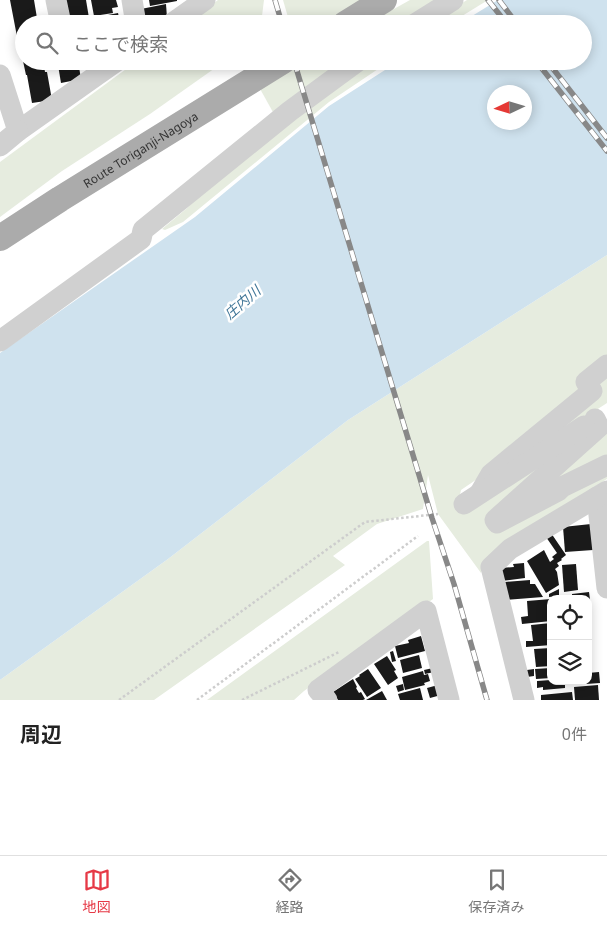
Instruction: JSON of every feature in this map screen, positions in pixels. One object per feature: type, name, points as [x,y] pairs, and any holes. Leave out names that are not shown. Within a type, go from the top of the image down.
[{"type":"main road","points":[[360,15],[384,0]]},
{"type":"main road","name":"Route Toriganji-Nagoya","points":[[0,238],[268,70]]},
{"type":"street","points":[[56,0],[59,15]]},
{"type":"street","points":[[132,0],[134,15]]},
{"type":"street","points":[[184,15],[205,0]]},
{"type":"street","points":[[429,15],[453,0]]},
{"type":"street","points":[[0,146],[18,131],[104,70]]},
{"type":"street","points":[[0,340],[141,239],[143,230],[290,111],[346,70]]},
{"type":"street","points":[[0,75],[18,131]]},
{"type":"street","points":[[601,415],[472,499],[491,474],[592,392],[586,382],[607,365]]},
{"type":"street","points":[[601,415],[599,426],[495,520],[498,524],[562,487],[607,466]]},
{"type":"street","points":[[524,700],[491,567],[510,549],[602,494],[607,588]]},
{"type":"street","points":[[327,700],[318,690],[426,611],[449,700]]},
{"type":"path","points":[[119,700],[364,522],[438,514]]},
{"type":"path","points":[[197,700],[418,536]]},
{"type":"path","points":[[242,700],[345,648]]},
{"type":"shaded area","points":[[218,0],[264,0],[262,15],[199,15]]},
{"type":"shaded area","points":[[283,0],[363,0],[337,15],[287,15]]},
{"type":"shaded area","points":[[410,0],[444,0],[418,15],[383,15]]},
{"type":"shaded area","points":[[467,0],[488,0],[464,15],[443,15]]},
{"type":"shaded area","points":[[125,70],[212,70],[150,114],[62,171],[0,217],[0,162]]},
{"type":"shaded area","points":[[287,70],[337,70],[274,114],[259,87]]},
{"type":"shaded area","points":[[357,70],[377,70],[329,102],[183,222],[165,230],[162,229],[203,192]]},
{"type":"shaded area","points":[[607,255],[607,361],[583,393],[483,475],[461,490],[458,504],[571,442],[498,511],[607,469],[607,479],[509,542],[485,562],[481,573],[438,514],[428,475],[423,509],[377,524],[333,556],[345,565],[154,700],[0,700],[0,680],[168,559],[348,420]]},
{"type":"shaded area","points":[[607,370],[607,403],[497,474],[595,380]]},
{"type":"shaded area","points":[[607,428],[607,460],[505,515]]},
{"type":"shaded area","points":[[429,541],[433,599],[294,700],[207,700]]},
{"type":"water","name":"庄内川","points":[[498,0],[607,0],[607,255],[348,420],[168,559],[0,680],[0,353],[195,217],[329,106],[385,70],[592,70],[592,15],[474,15]]},
{"type":"building","points":[[10,0],[34,0],[36,15],[15,15],[15,26]]},
{"type":"building","points":[[64,0],[86,0],[88,15],[66,15]]},
{"type":"building","points":[[91,0],[116,0],[118,7],[112,8],[113,13],[94,15]]},
{"type":"building","points":[[149,0],[177,0],[177,1],[150,6]]},
{"type":"building","points":[[166,4],[167,15],[142,15],[141,9]]},
{"type":"building","points":[[25,70],[45,70],[47,72],[52,100],[32,103]]},
{"type":"building","points":[[59,70],[80,70],[81,79],[61,83]]},
{"type":"building","points":[[591,524],[593,550],[565,552],[563,527]]},
{"type":"building","points":[[551,533],[566,555],[557,563],[559,566],[555,569],[559,585],[546,593],[527,561],[544,550],[550,562],[554,559],[552,557],[557,553],[546,537]]},
{"type":"building","points":[[524,563],[525,578],[501,581],[500,568],[514,567],[513,564]]},
{"type":"building","points":[[576,564],[578,590],[564,592],[562,565]]},
{"type":"building","points":[[530,580],[530,584],[535,584],[543,597],[506,600],[505,582]]},
{"type":"building","points":[[559,589],[559,595],[549,594]]},
{"type":"building","points":[[589,592],[589,595],[572,595]]},
{"type":"building","points":[[547,599],[547,621],[522,624],[521,617],[528,616],[527,601]]},
{"type":"building","points":[[547,623],[547,645],[526,647],[526,641],[533,641],[531,625]]},
{"type":"building","points":[[421,636],[425,651],[398,658],[395,646],[409,643],[408,640]]},
{"type":"building","points":[[547,648],[547,666],[536,667],[534,649]]},
{"type":"building","points":[[393,651],[396,661],[392,662],[390,652]]},
{"type":"building","points":[[419,655],[422,668],[403,673],[400,660]]},
{"type":"building","points":[[387,656],[396,670],[394,671],[398,678],[388,685],[374,664]]},
{"type":"building","points":[[433,668],[434,672],[425,674],[424,670]]},
{"type":"building","points":[[547,668],[547,678],[536,679],[535,669]]},
{"type":"building","points":[[368,669],[381,688],[367,697],[355,679]]},
{"type":"building","points":[[534,669],[534,676],[527,677],[527,670]]},
{"type":"building","points":[[423,671],[424,675],[428,674],[430,681],[424,683],[425,685],[405,690],[402,677]]},
{"type":"building","points":[[599,672],[600,683],[592,684],[592,673]]},
{"type":"building","points":[[353,679],[359,693],[361,692],[365,699],[338,700],[333,692]]},
{"type":"building","points":[[547,680],[547,685],[565,685],[565,688],[543,690],[543,687],[537,688],[537,681]]},
{"type":"building","points":[[403,684],[404,690],[398,692],[396,686]]},
{"type":"building","points":[[438,685],[441,695],[430,698],[427,688]]},
{"type":"building","points":[[598,685],[599,700],[575,700],[574,687]]},
{"type":"building","points":[[420,688],[423,700],[400,700],[398,694]]},
{"type":"building","points":[[382,691],[387,700],[366,700]]},
{"type":"building","points":[[572,692],[573,700],[541,700],[541,695]]},
{"type":"railway","points":[[275,0],[279,15]]},
{"type":"railway","points":[[488,0],[500,15]]},
{"type":"railway","points":[[499,0],[510,15]]},
{"type":"railway","points":[[297,70],[432,518],[454,584],[487,700]]},
{"type":"railway","points":[[543,70],[607,151]]},
{"type":"railway","points":[[554,70],[607,138]]}]
